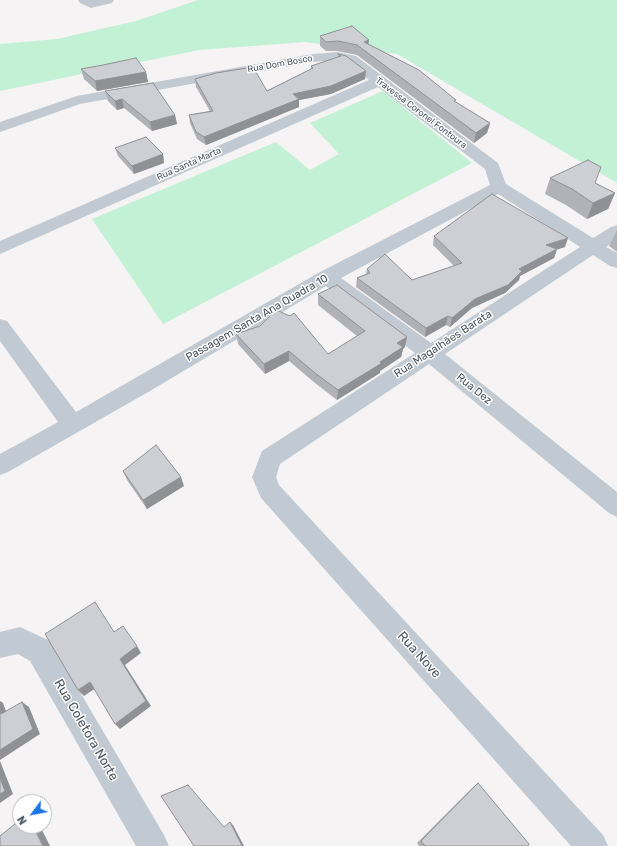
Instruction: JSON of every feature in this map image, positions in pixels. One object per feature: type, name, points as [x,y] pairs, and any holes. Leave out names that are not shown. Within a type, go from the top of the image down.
[{"type":"street","points":[[84,0],[91,4],[108,0]]},
{"type":"street","name":"Rua Dom Bosco","points":[[0,127],[52,107],[100,95],[319,57],[337,56],[351,59]]},
{"type":"street","name":"Travessa Coronel Fontoura","points":[[351,59],[492,167],[499,187]]},
{"type":"street","name":"Rua Santa Marta","points":[[0,248],[379,81]]},
{"type":"street","points":[[499,187],[617,262]]},
{"type":"street","name":"Passagem Santa Ana Quadra 10","points":[[0,465],[143,385],[327,277],[499,187]]},
{"type":"street","name":"Rua Magalhães Barata","points":[[270,458],[617,231]]},
{"type":"street","name":"Rua Dez","points":[[327,277],[430,352],[617,506]]},
{"type":"street","points":[[0,326],[72,424]]},
{"type":"street","name":"Rua Nove","points":[[270,458],[264,477],[269,491],[592,846]]},
{"type":"street","name":"Rua Coletora Norte","points":[[0,645],[20,640],[40,651],[153,846]]},
{"type":"green space","points":[[198,0],[617,0],[617,183],[397,54],[305,42],[199,50],[0,91],[0,44],[57,39],[136,21]]},
{"type":"green space","points":[[383,91],[472,163],[163,324],[92,219],[276,142],[310,170],[339,154],[310,123]]},
{"type":"building","points":[[352,26],[369,40],[364,42],[419,70],[456,100],[454,101],[490,123],[476,133],[357,45],[338,41],[326,42],[320,36]]},
{"type":"building","points":[[338,54],[346,56],[366,71],[331,86],[293,94],[299,99],[204,137],[196,132],[189,115],[213,111],[195,79],[216,73],[253,67],[267,91],[313,68],[311,66],[341,56]]},
{"type":"building","points":[[136,58],[146,72],[95,81],[81,69],[103,65]]},
{"type":"building","points":[[153,83],[175,115],[150,122],[122,99],[115,101],[105,91]]},
{"type":"building","points":[[146,137],[163,154],[132,166],[115,148]]},
{"type":"building","points":[[588,160],[601,167],[595,183],[615,193],[593,203],[572,189],[550,178]]},
{"type":"building","points":[[492,194],[568,238],[546,245],[557,249],[519,269],[522,271],[508,285],[475,299],[452,318],[448,316],[426,328],[357,278],[370,273],[367,269],[385,254],[412,280],[462,263],[434,236]]},
{"type":"building","points":[[337,285],[407,337],[397,343],[403,347],[380,362],[382,363],[338,390],[289,351],[264,364],[236,334],[260,326],[276,310],[290,316],[294,313],[328,354],[365,331],[318,294]]},
{"type":"building","points":[[156,445],[181,477],[143,500],[123,471]]},
{"type":"building","points":[[95,602],[114,632],[123,626],[137,646],[120,659],[146,701],[115,724],[90,682],[78,690],[45,634]]},
{"type":"building","points":[[22,702],[33,729],[0,750],[0,711],[1,714]]},
{"type":"building","points":[[0,778],[5,791],[0,794]]},
{"type":"building","points":[[478,783],[529,844],[528,846],[425,846],[421,841]]},
{"type":"building","points":[[188,785],[224,827],[230,822],[242,846],[194,846],[161,796]]},
{"type":"building","points":[[12,826],[12,834],[37,834],[43,846],[0,846],[0,836]]}]
